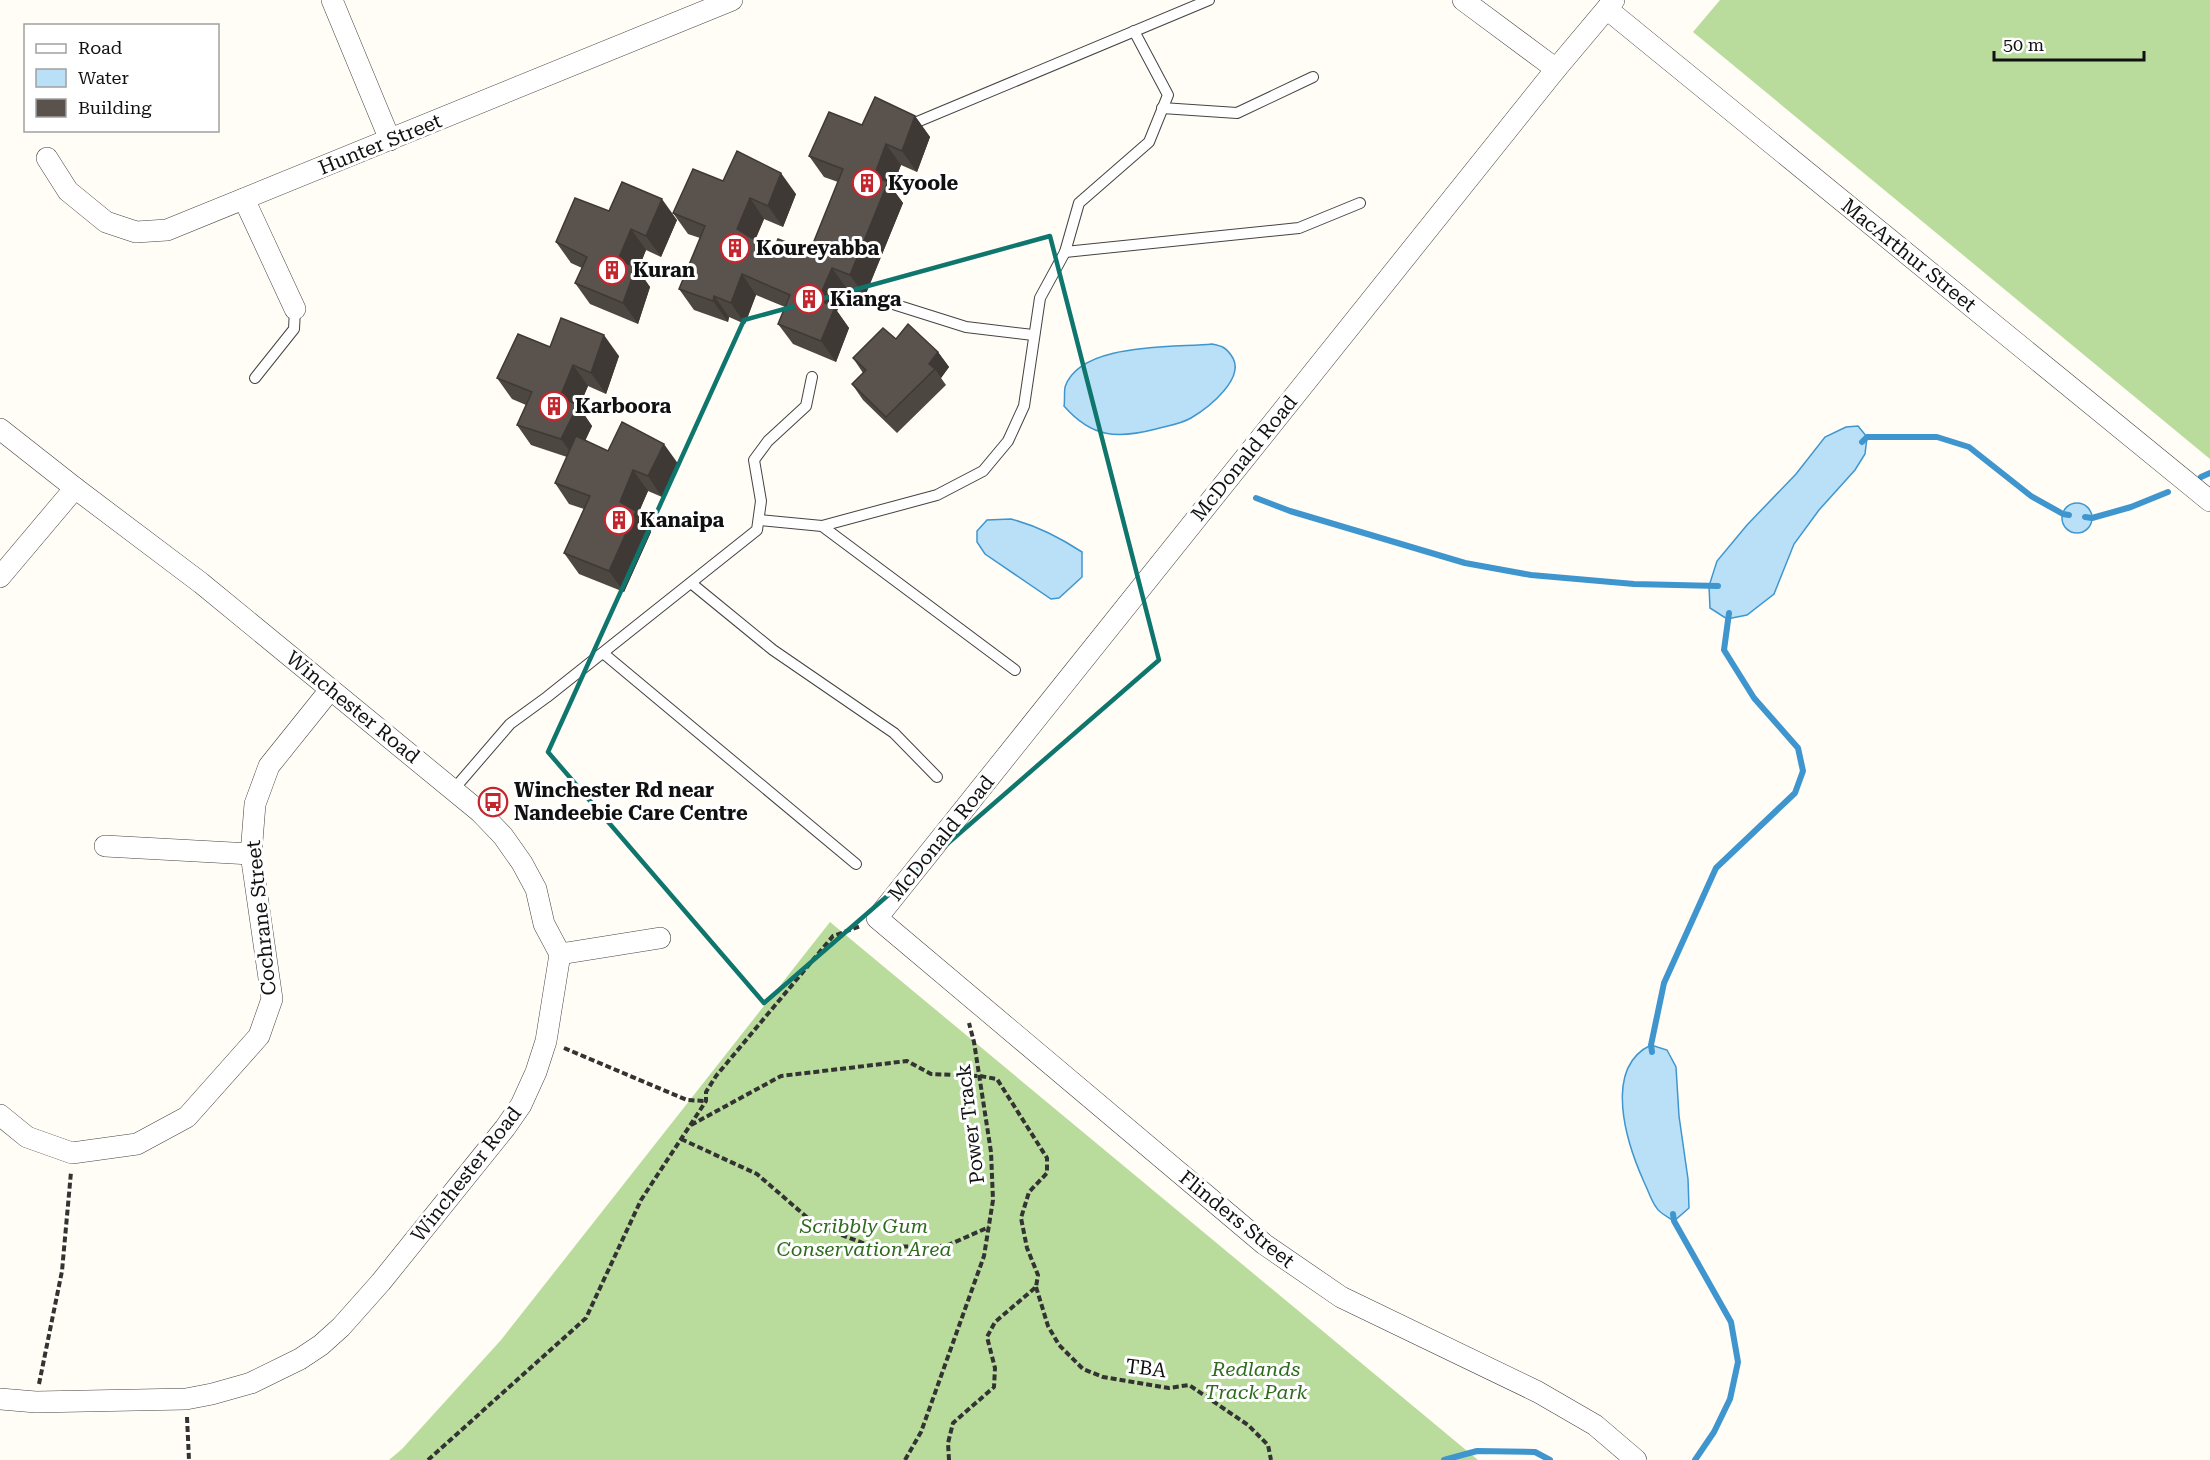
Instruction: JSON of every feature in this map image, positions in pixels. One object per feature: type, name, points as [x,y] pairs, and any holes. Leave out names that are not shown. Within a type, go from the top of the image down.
[{"type":"street","points":[[333,0],[390,140]]},
{"type":"street","name":"Hunter Street","points":[[47,158],[68,191],[106,222],[136,232],[167,230],[732,0]]},
{"type":"street","points":[[1463,0],[1556,69]]},
{"type":"street","name":"McDonald Road","points":[[877,918],[1556,69],[1611,4]]},
{"type":"street","name":"MacArthur Street","points":[[1611,4],[2210,501]]},
{"type":"street","points":[[244,199],[295,309]]},
{"type":"street","name":"Winchester Road","points":[[0,429],[201,583],[480,812],[522,863],[536,889],[544,924],[560,954],[559,969],[551,997],[546,1041],[536,1072],[521,1105],[388,1274],[341,1327],[321,1345],[276,1372],[232,1389],[186,1399],[36,1402],[0,1399]]},
{"type":"street","points":[[0,577],[75,488]]},
{"type":"street","name":"Cochrane Street","points":[[0,1115],[27,1137],[72,1153],[137,1144],[187,1117],[259,1036],[272,999],[251,854],[255,804],[269,766],[330,690]]},
{"type":"street","points":[[105,846],[251,854]]},
{"type":"street","name":"Flinders Street","points":[[877,918],[1264,1244],[1341,1297],[1538,1392],[1586,1419],[1636,1460]]},
{"type":"street","points":[[560,954],[660,938]]},
{"type":"lane","points":[[916,122],[1209,0]]},
{"type":"lane","points":[[759,520],[822,526],[938,495],[983,471],[1008,441],[1024,406],[1041,298],[1065,252],[1079,203],[1149,142],[1168,95],[1134,31]]},
{"type":"lane","points":[[1162,108],[1237,113],[1313,77]]},
{"type":"lane","points":[[1065,252],[1299,228],[1360,203]]},
{"type":"lane","points":[[893,304],[966,327],[1034,335]]},
{"type":"lane","points":[[255,378],[294,329],[295,309]]},
{"type":"lane","points":[[454,789],[510,724],[757,530],[761,501],[754,460],[787,421],[806,406],[812,377]]},
{"type":"lane","points":[[822,526],[1015,670]]},
{"type":"lane","points":[[691,583],[773,650],[894,733],[937,777]]},
{"type":"lane","points":[[603,653],[856,864]]},
{"type":"path","points":[[428,1460],[586,1317],[641,1200],[706,1101],[706,1092],[716,1076],[833,936],[858,928],[877,918]]},
{"type":"path","name":"Power Track","points":[[905,1460],[921,1432],[984,1256],[993,1200],[991,1152],[980,1076],[968,1019]]},
{"type":"path","points":[[546,1041],[687,1100],[706,1101]]},
{"type":"path","points":[[691,1125],[781,1076],[907,1061],[932,1074],[980,1076]]},
{"type":"path","name":"TBA","points":[[980,1076],[997,1079],[1047,1158],[1047,1173],[1029,1191],[1021,1218],[1027,1248],[1038,1275],[1036,1287],[1048,1326],[1059,1345],[1083,1370],[1103,1377],[1169,1388],[1189,1385],[1248,1425],[1268,1445],[1271,1460]]},
{"type":"path","points":[[681,1139],[757,1174],[817,1226],[874,1247],[946,1246],[989,1227]]},
{"type":"path","points":[[36,1402],[62,1271],[72,1153]]},
{"type":"path","points":[[949,1460],[948,1443],[953,1423],[994,1387],[995,1368],[987,1337],[991,1329],[995,1322],[1036,1287]]},
{"type":"path","points":[[186,1399],[189,1460]]},
{"type":"highlighted area","points":[[1050,236],[1159,660],[764,1003],[548,752],[744,320]]},
{"type":"green space","points":[[1720,0],[2210,0],[2210,459],[1693,32]]},
{"type":"green space","name":"Scribbly Gum Conservation Area","points":[[830,922],[1478,1460],[389,1460],[402,1449],[501,1340]]},
{"type":"water","points":[[1212,344],[1223,347],[1231,355],[1235,364],[1234,373],[1224,391],[1216,399],[1187,420],[1142,432],[1117,435],[1095,430],[1074,417],[1064,406],[1065,387],[1074,372],[1089,362],[1130,350]]},
{"type":"water","points":[[1858,426],[1867,437],[1865,454],[1855,470],[1819,510],[1794,544],[1774,594],[1747,615],[1727,619],[1710,608],[1709,586],[1717,561],[1747,525],[1796,474],[1825,437],[1846,427]]},
{"type":"water","points":[[2077,503],[2087,508],[2092,518],[2087,528],[2077,533],[2067,528],[2062,518],[2067,508]]},
{"type":"water","points":[[1011,519],[1048,532],[1082,552],[1082,577],[1059,598],[1051,599],[985,554],[977,542],[977,531],[987,520]]},
{"type":"water","points":[[1651,1045],[1667,1050],[1676,1067],[1689,1208],[1674,1221],[1659,1211],[1651,1198],[1631,1148],[1623,1108],[1623,1088],[1627,1071],[1636,1056]]},
{"type":"building","points":[[875,97],[915,116],[902,151],[886,144],[874,176],[888,182],[850,275],[832,268],[818,300],[835,307],[821,341],[778,324],[790,295],[742,274],[731,303],[714,296],[713,301],[679,289],[705,226],[673,213],[693,169],[723,181],[737,151],[781,173],[768,206],[750,198],[737,229],[773,251],[778,239],[810,251],[843,169],[809,156],[829,112],[862,125]]},
{"type":"building","points":[[622,182],[662,199],[646,236],[631,229],[618,260],[636,267],[623,303],[575,283],[587,257],[556,242],[575,198],[609,211]]},
{"type":"building","points":[[561,318],[604,335],[591,373],[573,365],[560,397],[578,405],[561,439],[517,425],[532,392],[497,378],[518,334],[550,347]]},
{"type":"building","points":[[908,324],[938,352],[929,364],[935,369],[886,417],[852,384],[866,370],[853,358],[883,328],[896,339]]},
{"type":"building","points":[[622,422],[664,444],[648,476],[633,470],[620,502],[636,511],[609,571],[564,553],[590,496],[555,483],[576,436],[608,451]]},
{"type":"waterway","points":[[1862,442],[1867,437],[1937,437],[1969,447],[2031,496],[2069,515]]},
{"type":"waterway","points":[[2201,477],[2210,473]]},
{"type":"waterway","points":[[2085,517],[2092,518],[2131,507],[2168,492]]},
{"type":"waterway","points":[[1256,498],[1290,511],[1465,563],[1531,575],[1634,584],[1718,586]]},
{"type":"waterway","points":[[1652,1052],[1651,1045],[1664,983],[1716,868],[1795,793],[1803,771],[1798,748],[1754,698],[1724,650],[1729,613]]},
{"type":"waterway","points":[[1673,1214],[1674,1221],[1731,1322],[1738,1362],[1730,1399],[1714,1432],[1695,1460]]},
{"type":"waterway","points":[[1444,1460],[1477,1451],[1535,1452],[1550,1460]]},
{"type":"place","name":"Kyoole","points":[[867,183]]},
{"type":"place","name":"Koureyabba","points":[[735,248]]},
{"type":"place","name":"Kuran","points":[[612,270]]},
{"type":"place","name":"Kianga","points":[[809,299]]},
{"type":"place","name":"Karboora","points":[[554,406]]},
{"type":"place","name":"Kanaipa","points":[[619,520]]},
{"type":"place","name":"Winchester Rd near Nandeebie Care Centre","points":[[493,802]]},
{"type":"park label","name":"Redlands Track Park","points":[[1256,1380]]}]
